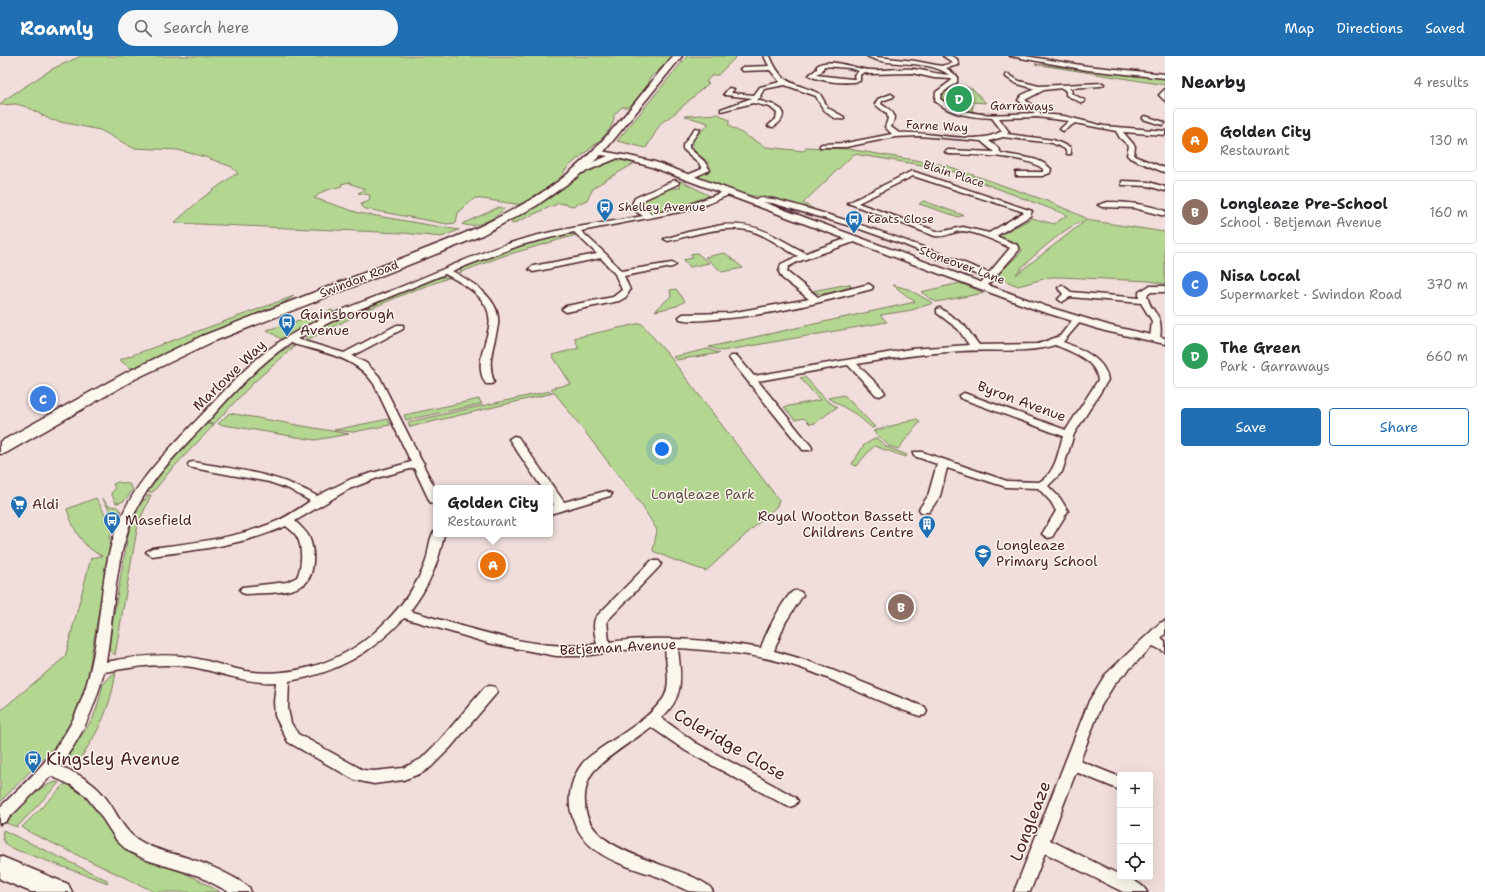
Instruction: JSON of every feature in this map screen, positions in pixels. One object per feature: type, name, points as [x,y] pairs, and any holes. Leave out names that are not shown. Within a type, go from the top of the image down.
[{"type":"main road","name":"Swindon Road","points":[[0,449],[130,376],[207,339],[478,232],[538,200],[579,171],[598,152],[678,56]]},
{"type":"main road","points":[[0,867],[59,892]]},
{"type":"street","points":[[767,56],[777,78],[818,95],[825,109],[842,118]]},
{"type":"street","points":[[870,56],[941,68],[950,72],[955,77]]},
{"type":"street","points":[[941,68],[957,64],[955,60],[946,56]]},
{"type":"street","points":[[1013,56],[1088,68],[1165,76]]},
{"type":"street","points":[[828,64],[834,58]]},
{"type":"street","points":[[862,70],[857,75],[858,80],[852,81],[816,77],[812,75],[820,70],[819,67],[822,64],[828,64],[850,66],[862,70],[882,72],[912,71],[934,76],[955,77]]},
{"type":"street","points":[[743,69],[772,68]]},
{"type":"street","points":[[1008,76],[1016,82],[1040,88],[1101,84]]},
{"type":"street","name":"Garraways","points":[[955,77],[953,83],[938,93],[938,101],[947,107],[961,112],[994,116],[1039,115],[1119,130],[1164,133]]},
{"type":"street","points":[[1067,79],[1078,86]]},
{"type":"street","points":[[723,110],[756,99],[762,88],[784,82]]},
{"type":"street","points":[[1064,87],[1069,91],[1068,94],[1082,101]]},
{"type":"street","points":[[731,88],[727,94],[756,99],[779,110],[780,119],[771,126]]},
{"type":"street","points":[[1039,115],[1034,108],[1021,100],[1024,96],[1040,90],[1040,88]]},
{"type":"street","points":[[1165,91],[1162,95],[1165,99]]},
{"type":"street","points":[[891,96],[880,100],[878,104],[891,114],[892,118],[888,127],[897,135]]},
{"type":"street","points":[[994,116],[1006,129],[1003,135],[1058,143],[1068,148],[1069,153]]},
{"type":"street","points":[[1145,118],[1163,123],[1160,127],[1164,133]]},
{"type":"street","points":[[1063,129],[1073,121]]},
{"type":"street","points":[[688,178],[706,170],[702,162],[686,149],[686,145],[697,128]]},
{"type":"street","points":[[1119,130],[1122,137],[1132,146],[1130,154],[1132,157],[1163,170]]},
{"type":"street","name":"Farne Way","points":[[822,146],[850,145],[897,135],[919,134],[982,139],[1003,135]]},
{"type":"street","points":[[982,139],[995,148],[999,154]]},
{"type":"street","name":"Stoneover Lane","points":[[598,152],[644,162],[1077,320],[1165,341]]},
{"type":"street","points":[[948,152],[999,154],[1008,158],[1038,162],[1048,170],[1042,174],[1019,174]]},
{"type":"street","points":[[579,171],[603,160],[622,156]]},
{"type":"street","name":"Blain Place","points":[[982,286],[1016,249],[1010,245],[963,229],[948,234],[938,234],[852,203],[912,173],[1028,211],[1027,214],[988,237]]},
{"type":"street","points":[[1125,183],[1149,184],[1165,189]]},
{"type":"street","points":[[650,217],[638,209],[636,204],[638,200],[674,185]]},
{"type":"street","name":"Marlowe Way","points":[[0,816],[48,768],[80,724],[89,704],[98,668],[117,550],[125,521],[138,493],[154,471],[245,376],[272,352],[290,340],[328,320],[446,271],[525,241],[696,207],[729,193]]},
{"type":"street","name":"Stoneover Lane","points":[[753,202],[761,200],[773,201],[863,227],[922,248],[990,277]]},
{"type":"street","points":[[1102,205],[1117,203],[1154,209],[1165,214]]},
{"type":"street","points":[[668,239],[727,228],[748,227],[759,231],[805,256]]},
{"type":"street","points":[[566,309],[620,297],[626,290],[624,281],[619,274],[576,230]]},
{"type":"street","points":[[816,300],[789,279],[783,272],[784,266],[788,262],[854,239]]},
{"type":"street","points":[[533,270],[602,255]]},
{"type":"street","points":[[619,274],[672,265]]},
{"type":"street","points":[[446,271],[476,289],[488,302],[492,310],[494,327],[484,363],[485,372],[489,382]]},
{"type":"street","points":[[683,317],[748,314],[869,287]]},
{"type":"street","points":[[1155,339],[1156,318],[1144,301],[1142,294],[1146,291],[1165,289]]},
{"type":"street","points":[[1064,294],[1144,301]]},
{"type":"street","points":[[940,311],[961,327],[976,348]]},
{"type":"street","points":[[752,379],[922,350],[1033,348],[1056,342],[1069,332],[1077,320]]},
{"type":"street","points":[[344,357],[400,328]]},
{"type":"street","points":[[290,340],[344,357],[364,367],[376,379],[419,463],[433,495]]},
{"type":"street","name":"Byron Avenue","points":[[1041,485],[1047,482],[1057,472],[1069,434],[1104,377],[1100,368],[1089,359],[1056,342]]},
{"type":"street","points":[[734,358],[807,448]]},
{"type":"street","points":[[850,362],[880,393]]},
{"type":"street","name":"Byron Avenue","points":[[964,396],[981,400],[1025,419],[1069,434]]},
{"type":"street","points":[[514,439],[546,485]]},
{"type":"street","points":[[918,454],[1006,484],[1041,485],[1056,500],[1062,511],[1048,534]]},
{"type":"street","points":[[152,552],[235,539],[257,533],[288,521],[317,501],[360,480],[419,463]]},
{"type":"street","points":[[925,509],[934,496],[943,463]]},
{"type":"street","points":[[193,465],[271,479],[293,487],[317,501]]},
{"type":"street","points":[[555,508],[606,494]]},
{"type":"street","points":[[246,590],[290,584],[302,580],[305,573],[305,544],[303,537],[288,521]]},
{"type":"street","points":[[98,668],[167,660],[201,664],[246,676],[283,677],[318,671],[348,658],[385,631],[402,613],[425,581],[433,560],[437,537]]},
{"type":"street","points":[[604,648],[601,634],[601,620],[655,564]]},
{"type":"street","points":[[766,654],[775,628],[797,595]]},
{"type":"street","name":"Betjeman Avenue","points":[[402,613],[495,639],[556,651],[583,651],[632,644],[670,644],[720,646],[766,654],[799,662],[821,670],[882,697],[920,711]]},
{"type":"street","name":"Longleaze","points":[[1022,892],[1094,705],[1103,690],[1118,671],[1165,626]]},
{"type":"street","points":[[1152,639],[1165,647]]},
{"type":"street","name":"Coleridge Close","points":[[670,644],[673,671],[672,695],[667,703],[651,719],[588,766],[577,795],[580,821],[593,839],[618,856],[678,877],[705,892]]},
{"type":"street","points":[[283,677],[280,715],[285,728],[293,738],[360,776],[371,777],[394,776],[416,769],[432,757],[490,691]]},
{"type":"street","name":"Coleridge Close","points":[[651,719],[691,747],[790,801]]},
{"type":"street","points":[[1072,764],[1117,783]]},
{"type":"street","points":[[48,768],[76,779],[87,787],[100,801],[116,829],[128,842],[150,853],[214,876],[243,892]]},
{"type":"street","points":[[1041,844],[1139,892]]},
{"type":"green space","points":[[81,56],[674,56],[649,79],[649,85],[630,107],[622,107],[614,115],[613,122],[609,129],[596,144],[567,168],[558,181],[522,205],[475,198],[458,213],[456,223],[447,224],[366,209],[362,207],[361,204],[369,201],[370,195],[358,193],[366,189],[351,184],[350,182],[324,191],[314,198],[359,213],[459,230],[441,237],[403,233],[174,223],[201,199],[234,175],[238,174],[232,167],[205,157],[178,150],[133,148],[100,130],[51,120],[27,107],[16,104],[0,105],[4,100],[52,69]]},
{"type":"green space","points":[[687,56],[737,56],[718,75],[712,75],[706,82],[709,83],[675,113],[661,123],[646,148],[617,141]]},
{"type":"green space","points":[[1035,64],[1165,78],[1165,85]]},
{"type":"green space","points":[[953,83],[973,89],[986,103],[973,102],[972,114],[943,105],[937,94]]},
{"type":"green space","points":[[718,114],[729,120],[729,126],[766,147],[804,151],[806,147],[848,149],[945,165],[1050,202],[1086,218],[1086,220],[1165,232],[1165,284],[1150,281],[1051,277],[1018,286],[999,278],[998,275],[1022,251],[1022,249],[999,238],[998,236],[1032,218],[1054,224],[1067,215],[946,169],[854,154],[803,203],[814,209],[740,193],[701,179],[699,176],[710,168],[706,160],[694,150],[693,138],[707,126],[708,123],[685,116]],"holes":[[[1085,221],[1017,274],[1029,260],[1059,235],[1078,223]]]},
{"type":"green space","points":[[614,159],[635,163],[594,187],[587,200],[573,206],[559,203],[512,224],[510,220],[550,198],[586,171]]},
{"type":"green space","points":[[681,181],[710,196],[671,211],[650,212],[643,209],[641,202],[661,190],[681,187],[678,184]]},
{"type":"green space","points":[[923,201],[963,215],[959,217],[919,204]]},
{"type":"green space","points":[[499,207],[504,209],[496,216],[484,222],[472,225],[462,224]]},
{"type":"green space","points":[[566,234],[576,235],[503,256],[459,273],[463,267],[529,243]]},
{"type":"green space","points":[[697,253],[709,263],[690,267],[683,260],[693,258],[690,254]]},
{"type":"green space","points":[[725,253],[743,268],[722,272],[705,257]]},
{"type":"green space","points":[[451,277],[412,291],[370,309],[367,308],[435,278]]},
{"type":"green space","points":[[960,283],[984,293],[936,302],[921,292]]},
{"type":"green space","points":[[849,284],[852,287],[822,294],[812,291]]},
{"type":"green space","points":[[893,285],[908,289],[933,303],[912,310],[880,315],[887,322],[722,351],[709,347],[915,302]]},
{"type":"green space","points":[[676,289],[685,301],[677,306],[655,311],[671,296],[670,290]]},
{"type":"green space","points":[[294,296],[277,307],[190,341],[137,366],[131,368],[119,360]]},
{"type":"green space","points":[[365,309],[367,310],[307,340],[306,338],[310,332]]},
{"type":"green space","points":[[332,310],[335,313],[281,339],[267,330]]},
{"type":"green space","name":"Longleaze Park","points":[[641,323],[670,357],[779,500],[777,506],[706,571],[676,561],[653,551],[657,530],[642,506],[551,388],[571,384],[552,355],[579,348],[574,338]]},
{"type":"green space","points":[[295,346],[253,383],[214,424],[208,423],[262,366],[285,349]]},
{"type":"green space","points":[[708,349],[720,353],[676,360],[673,357]]},
{"type":"green space","points":[[805,377],[827,401],[837,407],[815,423],[810,424],[804,418],[795,420],[784,407],[820,400],[800,378]]},
{"type":"green space","points":[[550,391],[553,393],[410,427],[408,422]]},
{"type":"green space","points":[[844,395],[875,427],[872,428],[857,415],[828,398]]},
{"type":"green space","points":[[479,399],[482,404],[406,420],[404,415]]},
{"type":"green space","points":[[229,413],[349,434],[315,440],[218,424]]},
{"type":"green space","points":[[388,419],[390,425],[353,432],[334,430]]},
{"type":"green space","points":[[917,419],[920,422],[898,449],[889,446],[873,431]]},
{"type":"green space","points":[[206,424],[214,425],[170,471],[153,492],[145,492],[161,472]]},
{"type":"green space","points":[[876,438],[887,447],[907,455],[906,457],[874,446],[856,466],[852,464],[864,445]]},
{"type":"green space","points":[[118,482],[129,484],[133,489],[128,497],[122,502],[116,503],[111,493],[115,489],[113,484]]},
{"type":"green space","points":[[148,495],[151,495],[138,524],[115,655],[109,650],[109,642],[129,530],[142,500],[145,500]]},
{"type":"green space","points":[[96,498],[113,528],[109,539],[113,539],[108,556],[87,681],[73,719],[55,746],[0,802],[0,711],[65,657],[91,558],[102,556],[95,552],[79,537],[72,524],[67,509]]},
{"type":"green space","points":[[102,498],[109,506],[117,507],[121,511],[117,523]]},
{"type":"green space","points":[[116,671],[114,685],[101,722],[89,746],[73,768],[70,765],[69,755],[93,718],[103,684]]},
{"type":"green space","points":[[56,782],[59,783],[17,827],[6,823],[7,819],[35,792],[48,784]]},
{"type":"green space","points":[[74,783],[124,844],[197,879],[220,892],[155,892],[31,833],[22,827],[65,784]]},
{"type":"green space","points":[[3,830],[107,880],[108,883],[11,848],[7,845],[2,836]]},
{"type":"place","name":"The Green","points":[[959,99]]},
{"type":"place","name":"Shelley Avenue","points":[[605,222]]},
{"type":"place","name":"Keats Close","points":[[854,234]]},
{"type":"place","name":"Gainsborough Avenue","points":[[287,337]]},
{"type":"place","name":"Nisa Local","points":[[43,399]]},
{"type":"place","name":"Aldi","points":[[19,519]]},
{"type":"place","name":"Masefield","points":[[112,535]]},
{"type":"place","name":"Royal Wootton Bassett Childrens Centre","points":[[927,539]]},
{"type":"place","name":"Golden City","points":[[493,565]]},
{"type":"place","name":"Longleaze Primary School","points":[[983,568]]},
{"type":"place","name":"Longleaze Pre-School","points":[[901,607]]},
{"type":"place","name":"Kingsley Avenue","points":[[33,774]]}]
